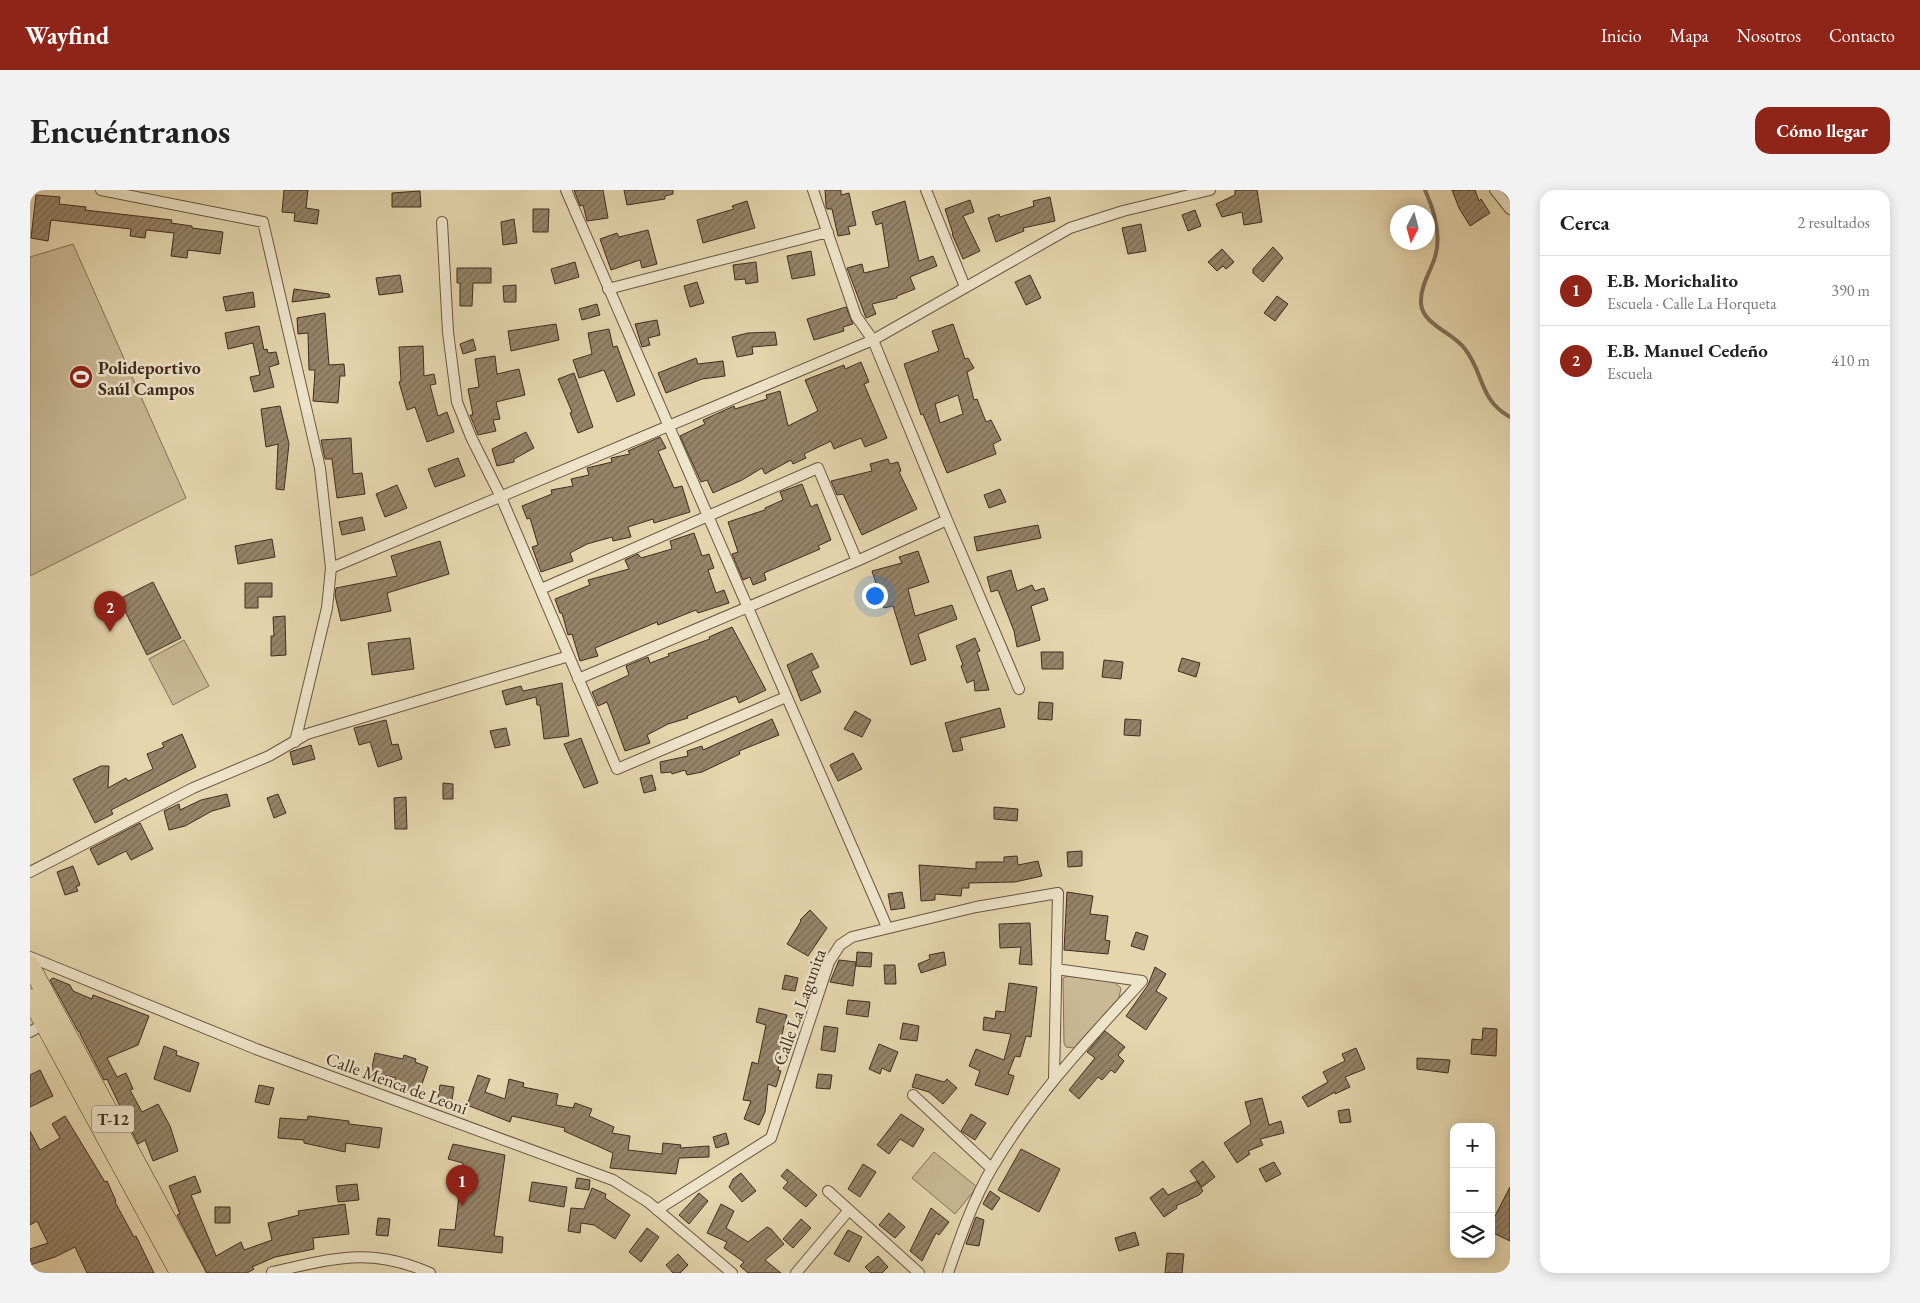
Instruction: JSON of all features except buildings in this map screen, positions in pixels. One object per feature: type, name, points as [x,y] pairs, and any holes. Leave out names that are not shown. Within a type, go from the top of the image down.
[{"type":"highway","name":"T-12","points":[[30,964],[196,1273]]},
{"type":"highway","name":"T-12","points":[[30,998],[37,1028],[179,1273]]},
{"type":"street","points":[[101,190],[263,222],[320,468],[331,568],[327,608],[295,742]]},
{"type":"street","points":[[566,190],[887,927]]},
{"type":"street","points":[[813,190],[856,316],[873,340],[1019,689]]},
{"type":"street","points":[[926,190],[964,288]]},
{"type":"street","points":[[331,568],[873,340],[1070,228],[1123,211],[1210,190]]},
{"type":"street","points":[[1495,190],[1510,209]]},
{"type":"street","points":[[442,222],[448,332],[457,402],[471,437],[501,497],[617,769],[786,697]]},
{"type":"street","points":[[608,289],[828,232]]},
{"type":"street","points":[[540,589],[818,468],[857,561]]},
{"type":"street","points":[[578,679],[857,561],[947,520]]},
{"type":"street","points":[[30,872],[193,788],[269,756],[321,729],[569,656]]},
{"type":"street","name":"Calle La Lagunita","points":[[657,1210],[772,1138],[833,953],[840,945],[852,938],[887,927],[1015,899],[1058,894],[1056,969]]},
{"type":"street","name":"Calle Menca de Leoni","points":[[30,957],[256,1048],[596,1172],[630,1190],[657,1210],[732,1273]]},
{"type":"street","points":[[948,1273],[961,1234],[991,1168],[1054,1078],[1142,981],[1056,969],[1054,1078]]},
{"type":"street","points":[[912,1095],[991,1168]]},
{"type":"street","points":[[828,1190],[919,1273]]},
{"type":"street","points":[[796,1273],[849,1210]]},
{"type":"street","points":[[272,1272],[333,1259],[369,1256],[391,1259],[430,1273]]},
{"type":"shaded area","name":"Polideportivo Saúl Campos","points":[[73,244],[186,498],[30,576],[30,257]]},
{"type":"shaded area","points":[[184,640],[209,686],[173,705],[149,659]]},
{"type":"shaded area","points":[[1068,976],[1114,982],[1121,988],[1119,998],[1074,1048],[1066,1047],[1064,1043],[1063,978]]},
{"type":"shaded area","points":[[934,1152],[977,1187],[955,1214],[912,1178]]},
{"type":"waterway","points":[[1425,190],[1434,214],[1438,240],[1435,257],[1422,291],[1421,304],[1423,311],[1427,318],[1454,338],[1465,349],[1476,367],[1487,394],[1493,403],[1510,417]]},
{"type":"place","name":"Polideportivo Saúl Campos","points":[[81,377]]},
{"type":"place","name":"E.B. Manuel Cedeño","points":[[110,632]]},
{"type":"place","name":"E.B. Morichalito","points":[[462,1206]]}]
